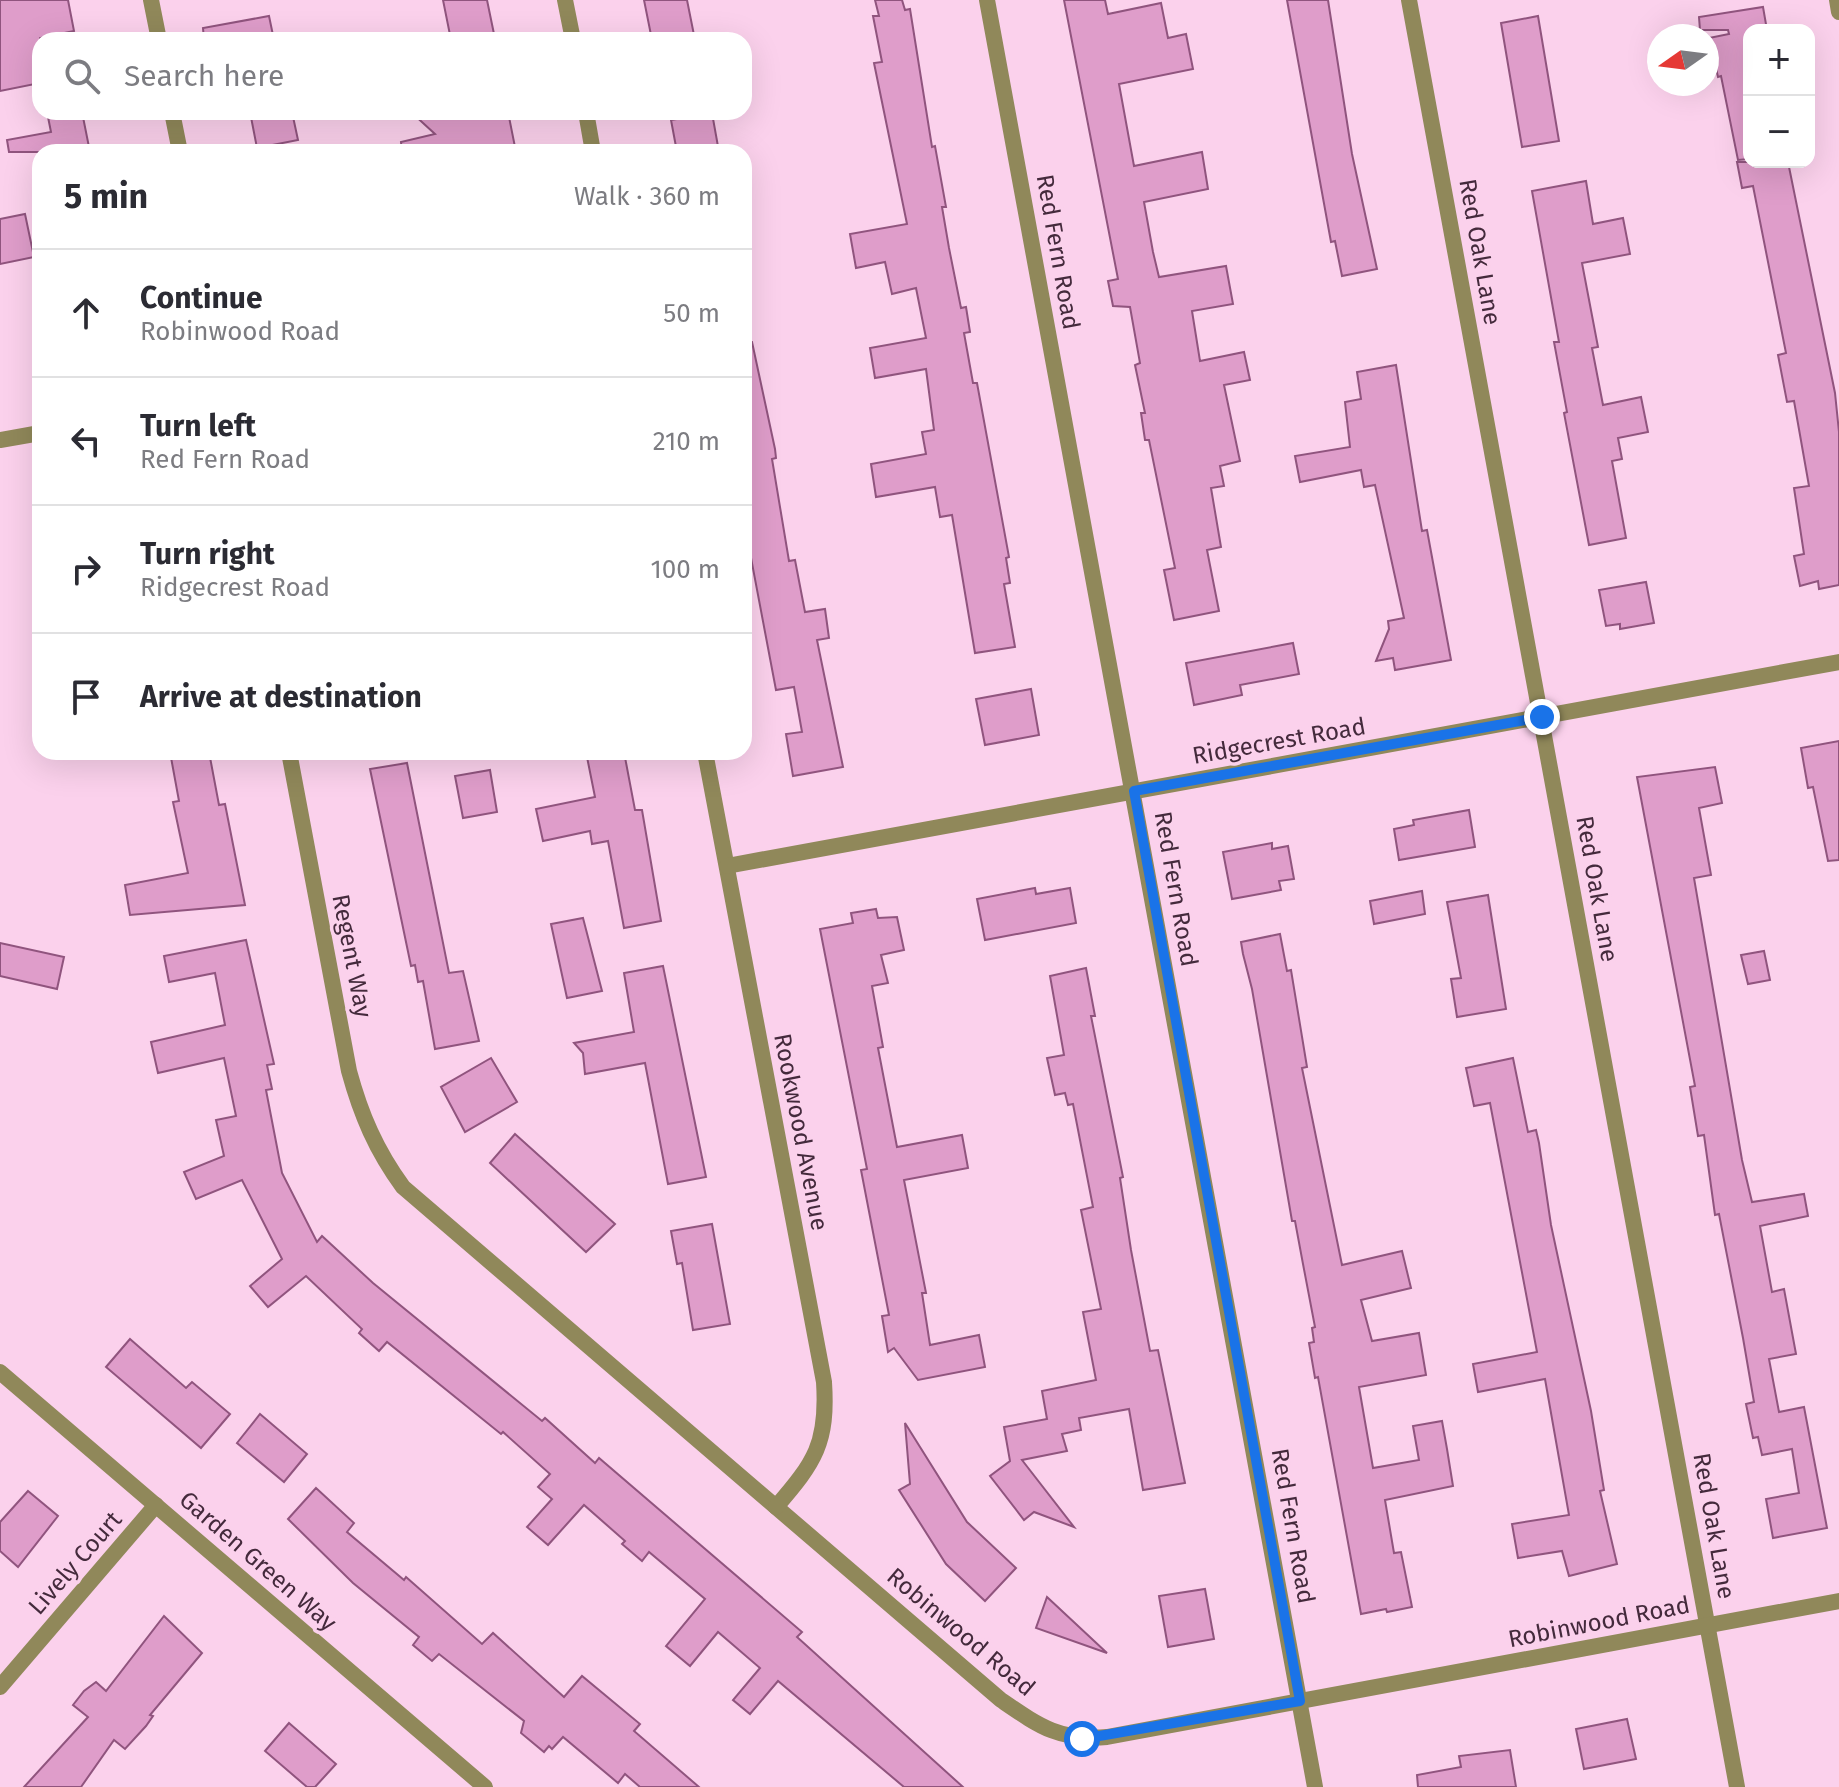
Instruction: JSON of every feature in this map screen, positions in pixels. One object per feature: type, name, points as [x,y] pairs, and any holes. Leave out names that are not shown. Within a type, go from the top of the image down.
[{"type":"street","points":[[151,0],[157,32]]},
{"type":"street","points":[[565,0],[571,32]]},
{"type":"street","name":"Red Fern Road","points":[[987,0],[1315,1787]]},
{"type":"street","name":"Red Oak Lane","points":[[1409,0],[1737,1787]]},
{"type":"street","points":[[1837,0],[1839,12]]},
{"type":"street","points":[[174,120],[178,144]]},
{"type":"street","points":[[587,120],[592,144]]},
{"type":"street","points":[[0,440],[32,434]]},
{"type":"street","name":"Ridgecrest Road","points":[[727,866],[1839,662]]},
{"type":"street","name":"Regent Way","points":[[291,760],[349,1071],[359,1110],[385,1163]]},
{"type":"street","name":"Rookwood Avenue","points":[[707,760],[824,1382],[826,1416],[815,1459],[776,1507]]},
{"type":"street","name":"Robinwood Road","points":[[385,1163],[403,1187],[446,1225],[1001,1700],[1037,1725],[1062,1736],[1107,1737],[1839,1601]]},
{"type":"street","name":"Garden Green Way","points":[[0,1372],[485,1787]]},
{"type":"street","name":"Lively Court","points":[[0,1687],[156,1505]]},
{"type":"building","points":[[0,0],[68,0],[74,31],[32,32],[32,85],[0,91]]},
{"type":"building","points":[[443,0],[487,0],[494,32],[449,32]]},
{"type":"building","points":[[644,0],[687,0],[693,32],[650,32]]},
{"type":"building","points":[[875,0],[902,0],[905,10],[910,9],[932,147],[935,146],[946,207],[942,207],[949,248],[961,308],[966,307],[970,332],[964,333],[973,383],[977,383],[1009,557],[1006,558],[1010,583],[1004,584],[1015,647],[975,653],[952,515],[940,517],[935,487],[876,497],[871,464],[926,454],[922,432],[934,430],[926,369],[875,378],[870,348],[926,338],[916,288],[892,294],[885,262],[856,268],[850,234],[907,224],[874,63],[882,62],[873,16],[879,16]]},
{"type":"building","points":[[1064,0],[1105,0],[1108,14],[1161,3],[1168,38],[1186,34],[1193,69],[1119,84],[1134,166],[1202,152],[1208,189],[1144,202],[1153,252],[1159,277],[1226,266],[1233,304],[1192,311],[1200,361],[1244,352],[1250,380],[1224,385],[1240,461],[1220,466],[1224,486],[1211,488],[1221,547],[1207,550],[1219,611],[1174,620],[1164,570],[1175,568],[1149,440],[1145,440],[1141,413],[1145,413],[1135,365],[1140,363],[1130,307],[1113,306],[1108,281],[1118,279]]},
{"type":"building","points":[[1287,0],[1328,0],[1352,154],[1377,269],[1342,276],[1335,241],[1331,242]]},
{"type":"building","points":[[1763,7],[1766,24],[1743,24],[1743,160],[1738,160],[1719,77],[1719,36],[1729,34],[1728,30],[1719,30],[1719,24],[1700,24],[1699,17]]},
{"type":"building","points":[[269,16],[272,32],[203,32],[203,28]]},
{"type":"building","points":[[1538,16],[1559,141],[1522,147],[1501,23]]},
{"type":"building","points":[[49,120],[84,120],[88,144],[32,144],[32,152],[9,152],[7,140],[51,132]]},
{"type":"building","points":[[252,120],[294,120],[298,140],[256,144]]},
{"type":"building","points":[[420,120],[510,120],[514,144],[401,144],[435,134]]},
{"type":"building","points":[[671,120],[713,120],[718,144],[676,144]]},
{"type":"building","points":[[1737,162],[1743,162],[1743,168],[1789,168],[1835,393],[1839,432],[1839,585],[1819,589],[1818,581],[1800,586],[1794,556],[1804,554],[1794,488],[1809,486],[1794,401],[1787,402],[1778,355],[1786,353],[1753,186],[1742,188]]},
{"type":"building","points":[[1586,181],[1593,224],[1623,218],[1630,254],[1582,263],[1598,347],[1592,348],[1603,405],[1641,397],[1648,432],[1618,438],[1622,459],[1612,461],[1626,538],[1589,545],[1564,413],[1567,412],[1554,342],[1559,342],[1532,191]]},
{"type":"building","points":[[25,214],[32,257],[0,264],[0,219]]},
{"type":"building","points":[[752,342],[775,449],[776,458],[772,459],[789,561],[795,560],[805,612],[825,609],[829,638],[817,640],[843,767],[793,776],[786,734],[802,732],[794,687],[776,690],[752,563]]},
{"type":"building","points":[[1396,365],[1422,531],[1427,530],[1451,660],[1395,670],[1393,658],[1376,661],[1389,629],[1388,621],[1404,618],[1375,485],[1364,487],[1361,470],[1300,482],[1295,456],[1350,447],[1345,402],[1361,399],[1357,372]]},
{"type":"building","points":[[1646,582],[1654,623],[1620,629],[1620,624],[1606,626],[1599,590]]},
{"type":"building","points":[[1293,643],[1299,674],[1240,685],[1242,695],[1194,705],[1186,663]]},
{"type":"building","points":[[1031,689],[1039,735],[985,745],[976,699]]},
{"type":"building","points":[[1839,741],[1839,860],[1828,861],[1813,787],[1808,788],[1801,748]]},
{"type":"building","points":[[171,760],[211,760],[219,805],[225,804],[245,905],[130,915],[125,885],[188,873],[173,802],[179,801]]},
{"type":"building","points":[[588,760],[626,760],[635,810],[642,810],[661,921],[624,928],[608,841],[592,844],[590,831],[543,841],[536,809],[595,797]]},
{"type":"building","points":[[407,763],[449,973],[463,971],[479,1041],[435,1049],[423,981],[418,982],[415,965],[411,966],[370,769]]},
{"type":"building","points":[[1715,767],[1722,803],[1699,808],[1711,875],[1694,878],[1742,1160],[1752,1202],[1804,1194],[1808,1216],[1760,1226],[1772,1292],[1784,1289],[1796,1354],[1769,1359],[1779,1412],[1804,1407],[1827,1528],[1773,1538],[1766,1499],[1799,1493],[1792,1449],[1762,1455],[1758,1437],[1753,1438],[1746,1404],[1754,1402],[1743,1338],[1719,1214],[1715,1215],[1704,1135],[1698,1136],[1690,1087],[1695,1086],[1637,777]]},
{"type":"building","points":[[490,770],[497,812],[463,818],[455,776]]},
{"type":"building","points":[[1469,810],[1475,847],[1399,860],[1394,829],[1414,825],[1413,820]]},
{"type":"building","points":[[1272,843],[1272,849],[1288,846],[1294,879],[1279,881],[1281,890],[1232,899],[1223,852]]},
{"type":"building","points":[[1035,888],[1036,894],[1070,888],[1076,923],[985,940],[977,899]]},
{"type":"building","points":[[1422,891],[1425,914],[1374,924],[1370,901]]},
{"type":"building","points":[[1488,895],[1506,1009],[1457,1017],[1451,979],[1461,978],[1447,902]]},
{"type":"building","points":[[876,909],[878,918],[897,917],[904,950],[881,955],[888,983],[872,986],[883,1047],[878,1048],[897,1147],[962,1135],[968,1168],[904,1180],[926,1293],[922,1293],[930,1345],[979,1335],[985,1367],[918,1380],[894,1348],[888,1352],[882,1316],[889,1315],[861,1170],[867,1169],[820,929],[853,923],[851,913]]},
{"type":"building","points":[[583,918],[602,991],[567,998],[551,924]]},
{"type":"building","points":[[1280,934],[1287,971],[1291,970],[1307,1067],[1302,1068],[1342,1265],[1402,1251],[1411,1288],[1361,1300],[1372,1341],[1419,1333],[1426,1375],[1359,1387],[1373,1468],[1419,1460],[1413,1426],[1442,1421],[1453,1486],[1385,1500],[1394,1553],[1401,1552],[1412,1607],[1387,1612],[1386,1609],[1361,1614],[1318,1377],[1315,1378],[1309,1343],[1314,1342],[1312,1328],[1315,1327],[1295,1221],[1292,1221],[1241,942]]},
{"type":"building","points":[[246,940],[274,1064],[267,1065],[272,1089],[266,1090],[282,1173],[317,1242],[322,1236],[373,1283],[542,1421],[545,1418],[595,1463],[599,1458],[802,1632],[797,1637],[963,1787],[904,1787],[778,1681],[750,1714],[733,1700],[760,1668],[718,1632],[690,1666],[666,1646],[705,1599],[649,1552],[642,1561],[622,1544],[625,1541],[584,1505],[548,1545],[527,1527],[552,1499],[538,1487],[550,1474],[503,1432],[501,1434],[387,1342],[379,1351],[359,1333],[362,1329],[306,1276],[268,1307],[250,1286],[282,1259],[242,1180],[196,1199],[184,1172],[224,1156],[216,1120],[236,1116],[224,1058],[158,1073],[151,1042],[225,1025],[215,973],[169,982],[164,956]]},
{"type":"building","points":[[0,943],[64,957],[57,989],[0,976]]},
{"type":"building","points":[[1764,951],[1770,980],[1748,984],[1741,955]]},
{"type":"building","points":[[663,966],[706,1177],[668,1184],[645,1063],[585,1074],[583,1053],[574,1043],[634,1032],[624,973]]},
{"type":"building","points":[[1086,968],[1095,1016],[1091,1016],[1123,1177],[1120,1178],[1131,1250],[1150,1351],[1158,1350],[1185,1483],[1143,1490],[1129,1409],[1079,1418],[1081,1430],[1062,1434],[1067,1451],[1022,1460],[1074,1527],[1034,1512],[1024,1520],[990,1476],[1010,1461],[1004,1427],[1047,1419],[1042,1391],[1096,1380],[1083,1312],[1101,1309],[1081,1210],[1093,1207],[1073,1104],[1068,1105],[1065,1093],[1055,1095],[1047,1058],[1064,1055],[1050,976]]},
{"type":"building","points":[[491,1058],[517,1102],[465,1132],[441,1087]]},
{"type":"building","points":[[1513,1058],[1528,1132],[1536,1130],[1539,1143],[1551,1225],[1591,1411],[1604,1490],[1600,1491],[1617,1564],[1569,1576],[1562,1551],[1518,1558],[1512,1524],[1569,1515],[1545,1379],[1478,1392],[1473,1364],[1537,1352],[1490,1103],[1474,1106],[1466,1068]]},
{"type":"building","points":[[515,1134],[615,1224],[586,1252],[490,1163]]},
{"type":"building","points":[[712,1224],[730,1324],[693,1330],[682,1263],[677,1264],[671,1231]]},
{"type":"building","points":[[130,1339],[186,1388],[192,1382],[230,1414],[201,1448],[106,1367]]},
{"type":"building","points":[[260,1414],[307,1454],[284,1482],[237,1443]]},
{"type":"building","points":[[905,1423],[967,1522],[1016,1568],[985,1601],[946,1564],[899,1490],[910,1484]]},
{"type":"building","points":[[316,1488],[354,1523],[347,1532],[404,1580],[406,1577],[482,1644],[493,1633],[564,1697],[582,1676],[640,1724],[634,1731],[699,1787],[640,1787],[625,1774],[618,1783],[563,1737],[552,1749],[549,1746],[544,1752],[521,1733],[524,1721],[439,1654],[432,1661],[413,1645],[419,1637],[353,1583],[288,1519]]},
{"type":"building","points":[[28,1491],[58,1516],[18,1567],[0,1551],[0,1522]]},
{"type":"building","points":[[1205,1589],[1214,1639],[1168,1647],[1159,1596]]},
{"type":"building","points":[[1047,1597],[1107,1653],[1036,1628]]},
{"type":"building","points":[[164,1616],[202,1653],[150,1715],[153,1716],[146,1726],[125,1749],[114,1740],[81,1787],[24,1787],[88,1717],[73,1705],[84,1691],[96,1682],[106,1691]]},
{"type":"building","points":[[1627,1719],[1636,1759],[1584,1769],[1576,1729]]},
{"type":"building","points":[[289,1723],[336,1764],[315,1787],[307,1787],[265,1751]]},
{"type":"building","points":[[1510,1750],[1516,1787],[1418,1787],[1417,1775],[1461,1767],[1459,1756]]},
{"type":"route","points":[[1082,1739],[1300,1701],[1134,791],[1542,717]]}]
